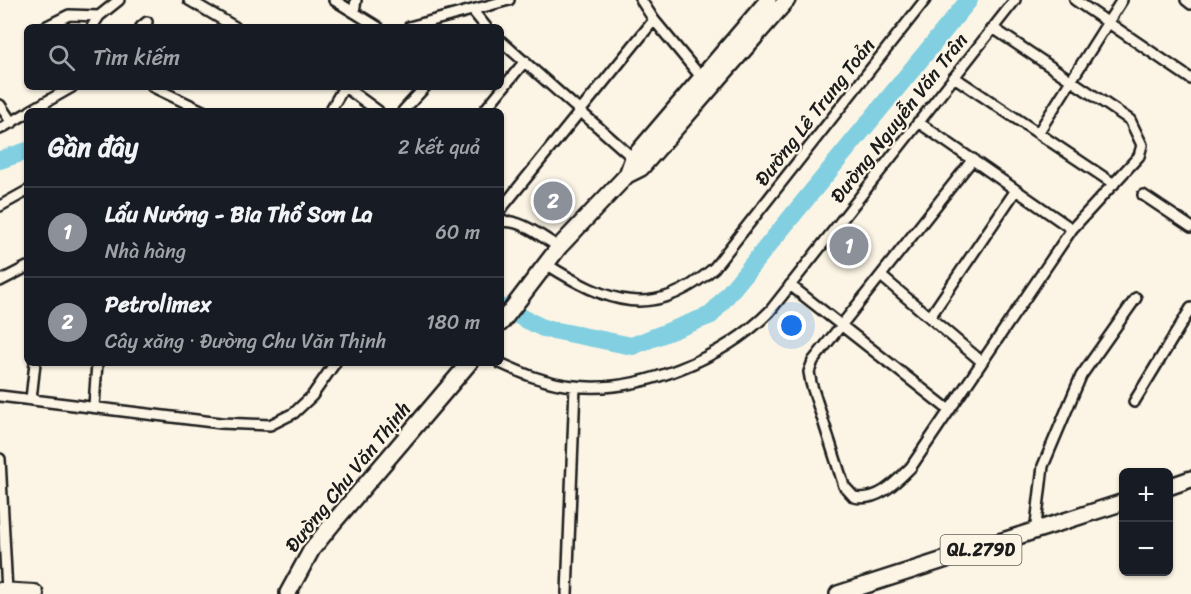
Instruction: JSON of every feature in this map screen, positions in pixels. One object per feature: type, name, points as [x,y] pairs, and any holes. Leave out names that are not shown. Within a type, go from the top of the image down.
[{"type":"highway","points":[[3,592],[34,594]]},
{"type":"main road","points":[[627,175],[633,158],[768,0]]},
{"type":"main road","points":[[504,319],[559,247],[627,175],[641,168],[787,0]]},
{"type":"main road","name":"Đường Chu Văn Thịnh","points":[[287,594],[312,549],[466,366]]},
{"type":"main road","points":[[1173,485],[1191,479]]},
{"type":"main road","name":"QL.279D","points":[[838,594],[1035,533],[1119,504]]},
{"type":"street","points":[[94,24],[99,16],[119,0]]},
{"type":"street","points":[[189,0],[230,24]]},
{"type":"street","points":[[333,0],[373,24]]},
{"type":"street","points":[[354,12],[356,0]]},
{"type":"street","points":[[421,24],[509,0]]},
{"type":"street","points":[[640,0],[701,77]]},
{"type":"street","name":"Đường Lê Trung Toản","points":[[546,264],[618,300],[637,302],[679,294],[714,268],[926,0]]},
{"type":"street","name":"Đường Nguyễn Văn Trân","points":[[504,365],[534,377],[575,387],[604,386],[645,378],[705,357],[753,328],[790,285],[1015,0]]},
{"type":"street","points":[[1075,0],[1191,79]]},
{"type":"street","points":[[1038,133],[1122,0]]},
{"type":"street","points":[[1186,0],[1191,4]]},
{"type":"street","points":[[473,11],[481,24]]},
{"type":"street","points":[[51,24],[69,15],[99,16]]},
{"type":"street","points":[[504,206],[654,20]]},
{"type":"street","points":[[973,159],[813,362],[809,372],[848,493],[861,499],[870,497],[895,482],[911,467],[1072,229],[1140,156],[1142,145],[1138,132],[1130,120],[993,28]]},
{"type":"street","points":[[504,44],[633,158]]},
{"type":"street","points":[[504,87],[525,61]]},
{"type":"street","points":[[954,76],[1114,184]]},
{"type":"street","points":[[36,108],[67,90]]},
{"type":"street","points":[[159,90],[196,108]]},
{"type":"street","points":[[332,108],[343,90]]},
{"type":"street","points":[[349,90],[374,108]]},
{"type":"street","points":[[406,108],[422,90]]},
{"type":"street","points":[[486,108],[501,90]]},
{"type":"street","points":[[0,105],[12,123]]},
{"type":"street","points":[[0,129],[24,115]]},
{"type":"street","points":[[918,122],[1072,229]]},
{"type":"street","points":[[930,318],[1016,190]]},
{"type":"street","points":[[0,206],[24,194]]},
{"type":"street","points":[[1143,195],[1191,227]]},
{"type":"street","points":[[506,221],[559,247]]},
{"type":"street","points":[[0,281],[24,269]]},
{"type":"street","points":[[881,276],[981,361]]},
{"type":"street","points":[[790,285],[949,410]]},
{"type":"street","points":[[1035,533],[1043,466],[1081,376],[1136,298]]},
{"type":"street","points":[[1134,402],[1190,310]]},
{"type":"street","points":[[31,399],[35,366]]},
{"type":"street","points":[[94,406],[97,366]]},
{"type":"street","points":[[0,394],[221,423],[270,425],[294,412],[312,396],[333,366]]},
{"type":"street","points":[[567,594],[575,387]]},
{"type":"street","points":[[0,459],[3,592]]},
{"type":"waterway","points":[[504,308],[543,328],[632,346],[711,315],[969,0]]},
{"type":"waterway","points":[[0,160],[24,152]]},
{"type":"place","name":"Petrolimex","points":[[553,201]]},
{"type":"place","name":"Lẩu Nướng - Bia Thổ Sơn La","points":[[849,246]]}]
